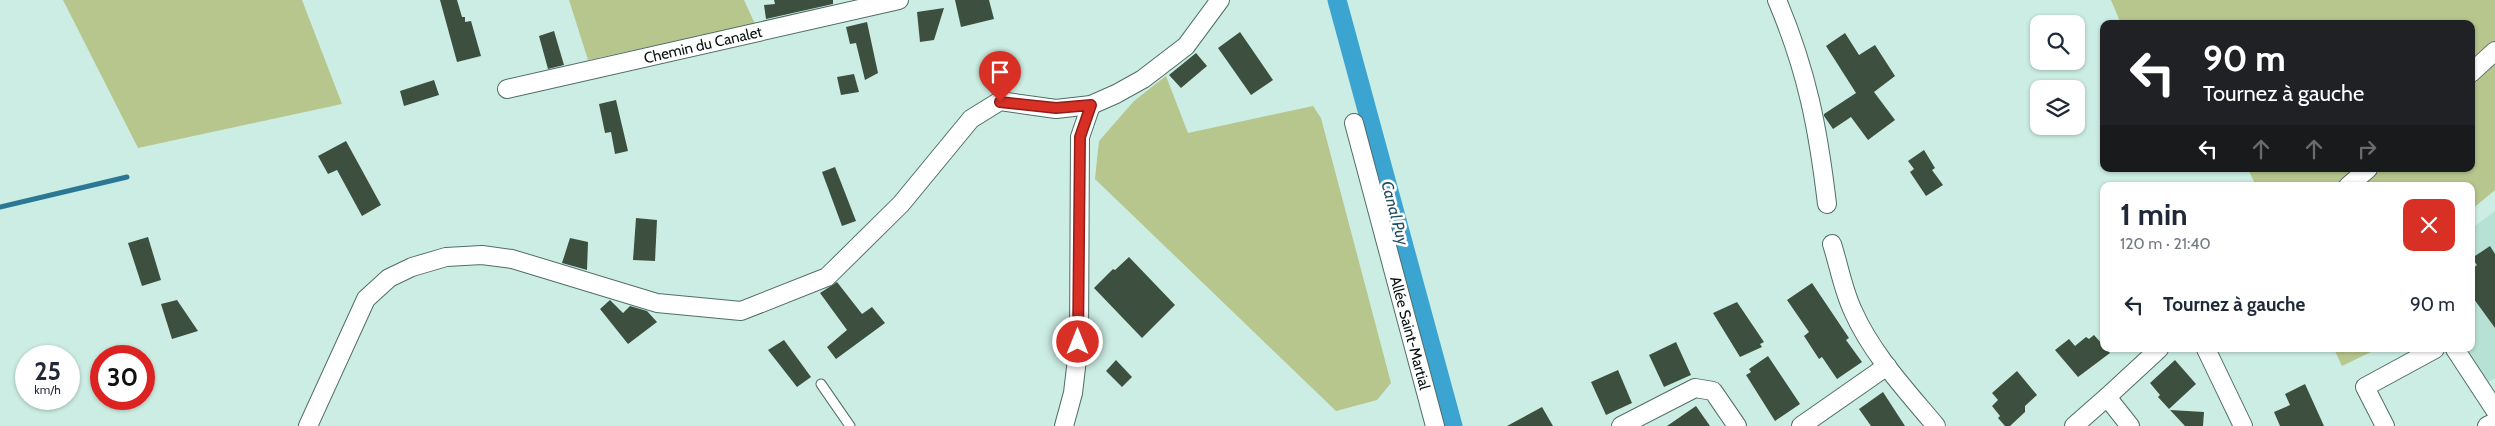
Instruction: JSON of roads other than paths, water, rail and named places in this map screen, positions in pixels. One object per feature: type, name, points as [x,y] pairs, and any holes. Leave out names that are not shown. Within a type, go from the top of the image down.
[{"type":"street","name":"Chemin du Canalet","points":[[507,89],[899,0]]},
{"type":"street","points":[[308,426],[366,299],[389,278],[412,267],[446,257],[482,255],[512,259],[657,303],[741,311],[827,277],[901,204],[971,119],[1000,102],[1056,108],[1091,105],[1143,79],[1186,46],[1220,0]]},
{"type":"street","points":[[1777,0],[1792,36],[1809,89],[1819,139],[1827,204]]},
{"type":"street","points":[[2475,69],[2495,51]]},
{"type":"street","points":[[1064,426],[1073,393],[1078,342],[1080,137],[1091,105]]},
{"type":"street","name":"Allée Saint-Martial","points":[[1354,123],[1435,426]]},
{"type":"street","points":[[2353,182],[2364,172]]},
{"type":"street","points":[[1832,244],[1852,310],[1887,366],[1936,426]]},
{"type":"street","points":[[2074,426],[2155,352]]},
{"type":"street","points":[[2207,352],[2243,426]]},
{"type":"street","points":[[2386,426],[2365,387],[2429,352]]},
{"type":"street","points":[[2458,352],[2494,406]]},
{"type":"street","points":[[1801,426],[1887,366]]},
{"type":"street","points":[[1621,426],[1695,388],[1713,391],[1737,426]]},
{"type":"street","points":[[2107,397],[2130,426]]},
{"type":"street","points":[[2487,426],[2495,422]]},
{"type":"lane","points":[[821,384],[850,426]]},
{"type":"waterway","name":"Canal Puy","points":[[1337,0],[1453,426]]},
{"type":"waterway","name":"Chemin du Canalet","points":[[0,207],[127,177]]}]
